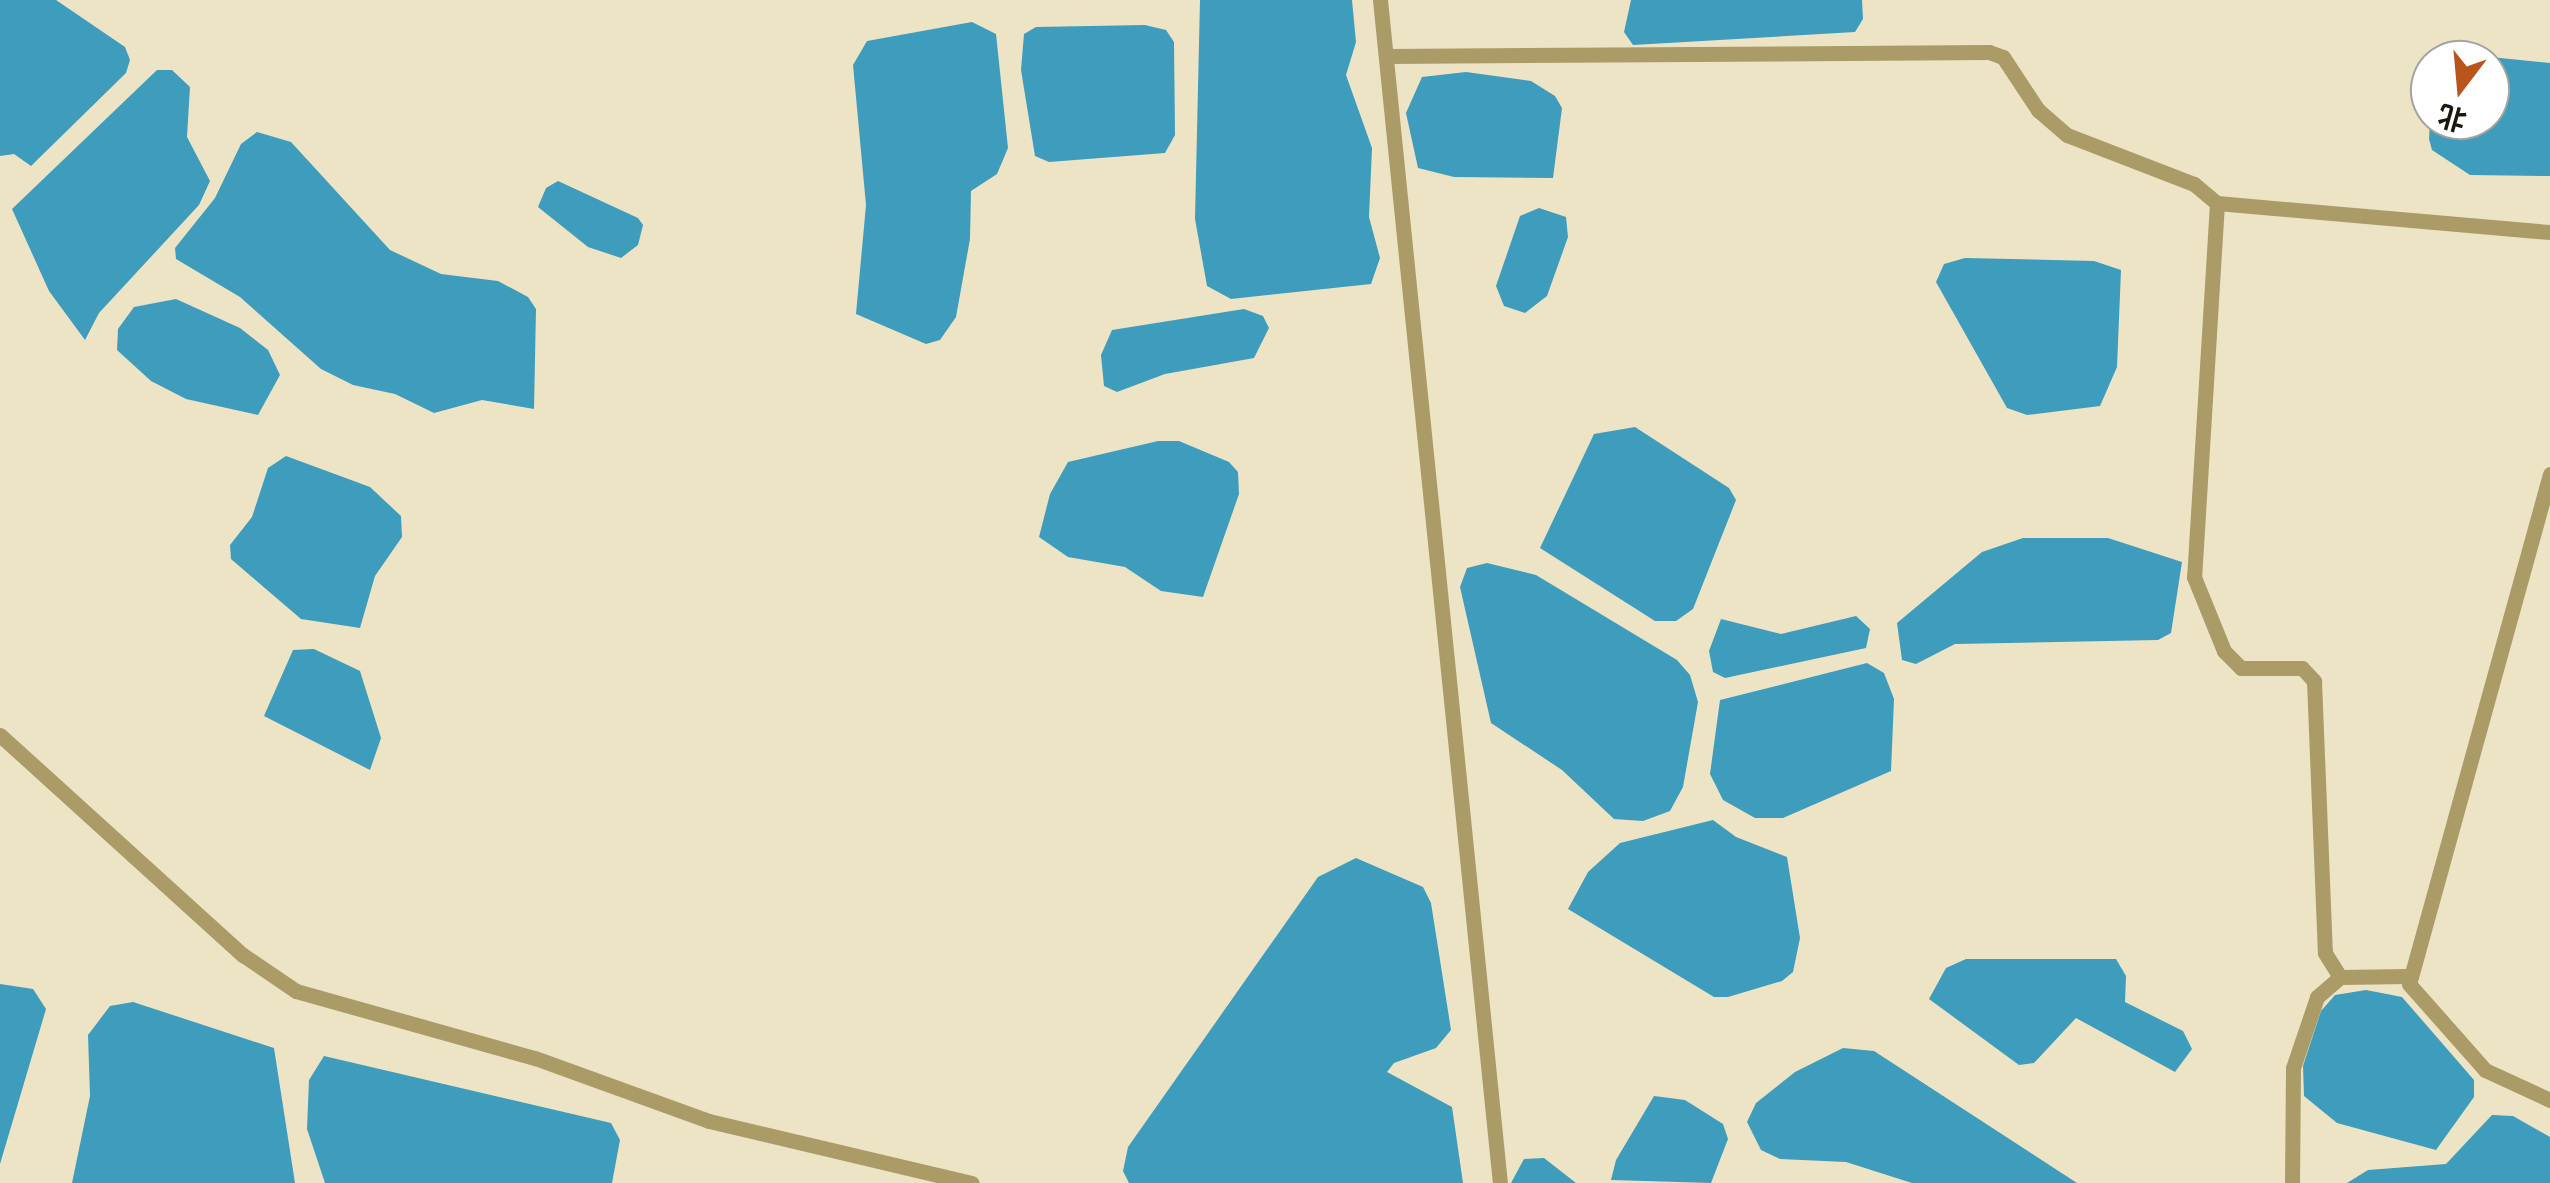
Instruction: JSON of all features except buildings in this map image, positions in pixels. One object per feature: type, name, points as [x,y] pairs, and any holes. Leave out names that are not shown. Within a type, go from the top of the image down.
[{"type":"street","points":[[1380,0],[1500,1183]]},
{"type":"street","points":[[1387,56],[1989,52],[2003,58],[2038,110],[2067,135],[2194,184],[2217,203],[2550,232]]},
{"type":"street","points":[[2217,203],[2194,577],[2224,652],[2241,668],[2302,668],[2314,682],[2325,953],[2340,977]]},
{"type":"street","points":[[2550,474],[2409,976],[2411,991],[2468,1055],[2512,1085],[2550,1100]]},
{"type":"street","points":[[0,735],[243,954],[296,991],[535,1058],[709,1121],[972,1183]]},
{"type":"street","points":[[2292,1183],[2293,1068],[2318,997],[2340,977],[2409,976]]},
{"type":"water","points":[[0,0],[56,0],[125,47],[130,60],[126,73],[31,166],[14,154],[0,156]]},
{"type":"water","points":[[1200,0],[1352,0],[1356,42],[1346,75],[1372,148],[1369,217],[1380,258],[1371,284],[1231,299],[1207,286],[1195,219]]},
{"type":"water","points":[[1631,0],[1862,0],[1863,19],[1855,32],[1633,45],[1624,32]]},
{"type":"water","points":[[972,22],[996,34],[1008,148],[997,174],[971,191],[970,239],[956,317],[940,340],[926,344],[856,314],[866,205],[853,65],[867,41]]},
{"type":"water","points":[[1145,25],[1166,30],[1174,42],[1175,135],[1165,153],[1049,162],[1035,156],[1021,70],[1024,34],[1036,27]]},
{"type":"water","points":[[2510,59],[2550,63],[2550,176],[2470,175],[2432,150],[2429,140],[2510,140]]},
{"type":"water","points":[[157,70],[172,70],[190,87],[187,137],[210,181],[199,205],[99,313],[85,340],[49,291],[12,209]]},
{"type":"water","points":[[1466,72],[1531,81],[1555,96],[1562,108],[1553,178],[1454,177],[1418,168],[1406,113],[1422,77]]},
{"type":"water","points":[[257,132],[291,142],[390,250],[441,274],[498,281],[528,297],[536,309],[534,409],[482,400],[434,413],[395,394],[353,385],[321,369],[240,297],[176,259],[175,248],[215,198],[241,144]]},
{"type":"water","points":[[558,181],[638,218],[643,225],[638,245],[621,258],[588,247],[538,207],[546,188]]},
{"type":"water","points":[[1539,208],[1566,217],[1568,237],[1547,296],[1525,313],[1504,306],[1496,286],[1520,216]]},
{"type":"water","points":[[1965,258],[2094,261],[2121,270],[2117,367],[2100,406],[2027,415],[2007,408],[1936,282],[1944,264]]},
{"type":"water","points":[[176,299],[240,328],[268,350],[280,375],[258,415],[186,399],[151,381],[117,350],[118,329],[134,307]]},
{"type":"water","points":[[1244,309],[1263,316],[1269,328],[1254,358],[1165,374],[1117,392],[1104,386],[1101,355],[1112,330]]},
{"type":"water","points":[[1635,427],[1729,488],[1736,500],[1693,609],[1676,621],[1655,621],[1540,548],[1594,434]]},
{"type":"water","points":[[1158,441],[1179,441],[1229,462],[1238,472],[1239,494],[1203,597],[1161,591],[1125,567],[1068,557],[1039,537],[1050,494],[1068,462]]},
{"type":"water","points":[[286,456],[370,487],[401,516],[402,537],[375,576],[360,628],[301,619],[231,559],[230,545],[252,517],[268,468]]},
{"type":"water","points":[[2023,538],[2108,538],[2182,562],[2171,633],[2158,640],[1955,644],[1916,664],[1902,660],[1897,623],[1982,552]]},
{"type":"water","points":[[1487,563],[1536,575],[1677,660],[1690,675],[1698,702],[1683,787],[1670,811],[1643,821],[1614,819],[1562,770],[1491,723],[1460,587],[1467,568]]},
{"type":"water","points":[[1856,616],[1870,629],[1866,648],[1725,678],[1713,672],[1709,651],[1721,619],[1781,634]]},
{"type":"water","points":[[314,649],[360,671],[381,738],[370,770],[264,716],[293,650]]},
{"type":"water","points":[[1867,663],[1884,673],[1894,699],[1891,771],[1783,818],[1755,818],[1723,800],[1710,774],[1720,700]]},
{"type":"water","points":[[1713,820],[1736,837],[1787,857],[1800,938],[1793,972],[1782,981],[1728,997],[1714,997],[1568,909],[1588,872],[1620,843]]},
{"type":"water","points":[[1356,858],[1423,887],[1431,903],[1451,1030],[1436,1048],[1394,1063],[1387,1072],[1452,1107],[1463,1183],[1129,1183],[1123,1171],[1128,1147],[1318,877]]},
{"type":"water","points":[[1966,959],[2116,959],[2126,976],[2125,1002],[2183,1031],[2192,1049],[2175,1072],[2076,1018],[2034,1063],[2019,1065],[1929,999],[1946,968]]},
{"type":"water","points":[[0,984],[33,989],[46,1009],[0,1164]]},
{"type":"water","points":[[2366,990],[2402,997],[2474,1080],[2474,1097],[2436,1150],[2337,1123],[2304,1096],[2303,1066],[2321,1011],[2335,995]]},
{"type":"water","points":[[133,1002],[274,1048],[295,1183],[72,1183],[90,1096],[88,1035],[110,1006]]},
{"type":"water","points":[[1843,1048],[1874,1051],[2077,1183],[1912,1183],[1846,1162],[1780,1159],[1761,1150],[1747,1122],[1756,1103],[1795,1072]]},
{"type":"water","points":[[324,1056],[611,1123],[620,1140],[612,1183],[325,1183],[307,1129],[309,1080]]},
{"type":"water","points":[[1654,1096],[1685,1100],[1723,1124],[1728,1139],[1711,1183],[1611,1180],[1616,1160]]},
{"type":"water","points":[[2492,1115],[2513,1116],[2550,1137],[2550,1183],[2347,1183],[2368,1170],[2446,1164]]},
{"type":"water","points":[[1544,1158],[1576,1183],[1511,1183],[1524,1159]]}]
